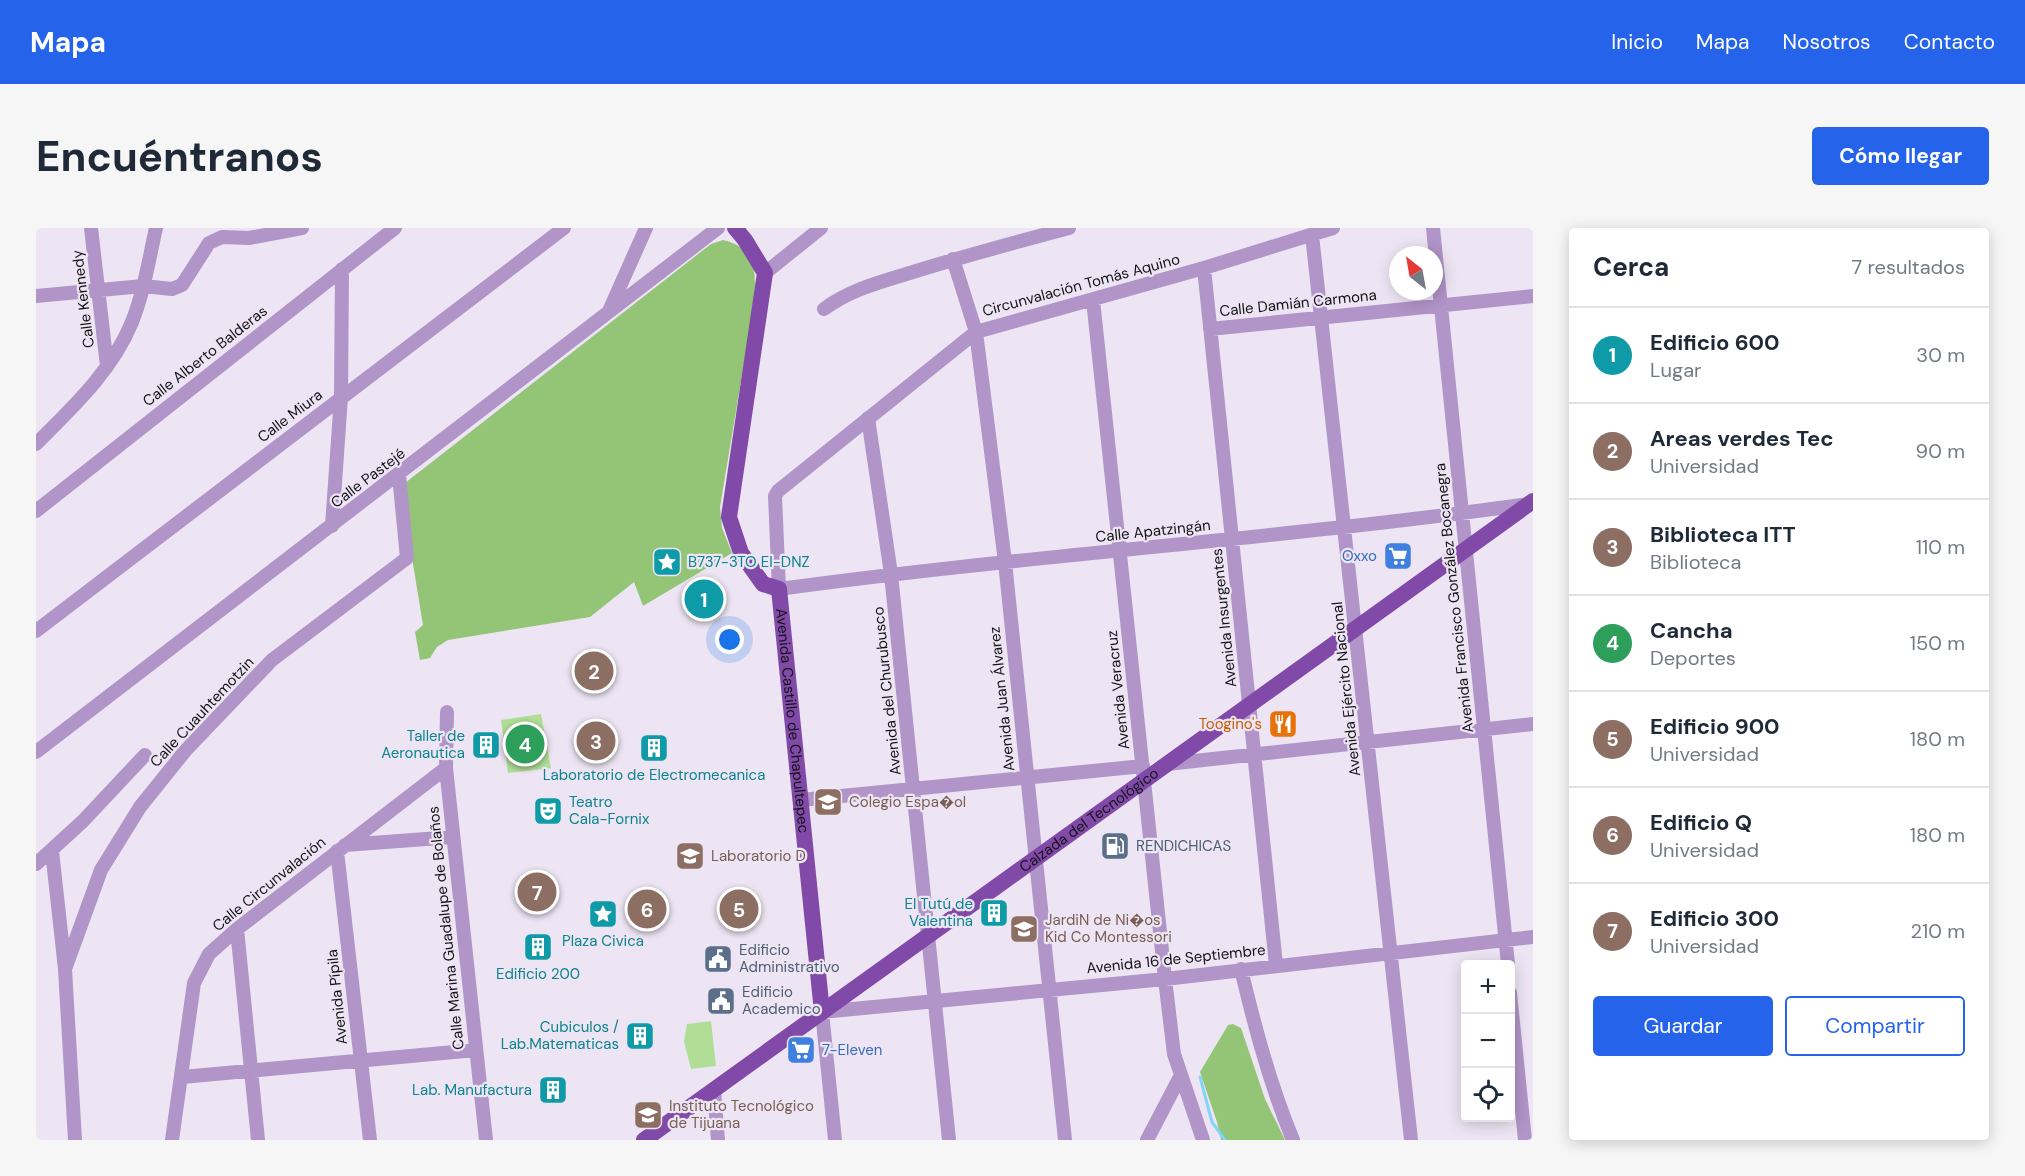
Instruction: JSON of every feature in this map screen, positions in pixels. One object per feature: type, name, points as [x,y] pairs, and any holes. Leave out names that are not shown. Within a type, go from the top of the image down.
[{"type":"main road","points":[[735,228],[765,273]]},
{"type":"main road","name":"Avenida Castillo de Chapultepec","points":[[765,273],[729,517],[741,553],[763,584],[779,589],[801,800],[829,1011]]},
{"type":"main road","name":"Calzada del Tecnológico","points":[[644,1140],[829,1011],[1035,859],[1144,773],[1167,764],[1531,503]]},
{"type":"street","name":"Calle Kennedy","points":[[91,228],[107,366]]},
{"type":"street","points":[[36,444],[77,402],[107,366],[120,346],[132,321],[143,286],[156,228]]},
{"type":"street","points":[[36,296],[143,286],[177,289],[182,285],[209,243],[222,237],[302,228]]},
{"type":"street","name":"Calle Alberto Balderas","points":[[36,511],[395,228]]},
{"type":"street","name":"Calle Miura","points":[[36,631],[564,228]]},
{"type":"street","points":[[608,314],[646,228]]},
{"type":"street","name":"Calle Pastejé","points":[[36,752],[718,228]]},
{"type":"street","points":[[765,273],[821,228]]},
{"type":"street","points":[[824,309],[840,297],[858,289],[953,259],[1069,228]]},
{"type":"street","name":"Circunvalación Tomás Aquino","points":[[778,491],[976,332],[1093,300],[1334,228]]},
{"type":"street","name":"Avenida Francisco González Bocanegra","points":[[1433,228],[1508,960]]},
{"type":"street","name":"Avenida Ejército Nacional","points":[[1312,235],[1411,1140]]},
{"type":"street","name":"Avenida Juan Álvarez","points":[[953,259],[976,332],[1005,562],[1065,1140]]},
{"type":"street","name":"Avenida Insurgentes","points":[[1203,268],[1256,754],[1276,965]]},
{"type":"street","points":[[332,526],[341,397],[342,270]]},
{"type":"street","name":"Calle Damián Carmona","points":[[1210,329],[1533,296]]},
{"type":"street","name":"Avenida Veracruz","points":[[1093,300],[1164,979],[1174,1054],[1203,1140]]},
{"type":"street","name":"Avenida del Churubusco","points":[[868,418],[891,573],[949,1140]]},
{"type":"street","name":"Calle Cuauhtemotzin","points":[[65,969],[101,870],[140,807],[185,751],[272,660],[407,558],[399,475]]},
{"type":"street","name":"Avenida Castillo de Chapultepec","points":[[778,491],[775,496],[779,589]]},
{"type":"street","name":"Calle Apatzingán","points":[[779,589],[891,573],[1232,540],[1531,503]]},
{"type":"street","name":"Calle Marina Guadalupe de Bolaños","points":[[447,712],[446,768],[486,1140]]},
{"type":"street","points":[[1167,764],[1533,724]]},
{"type":"street","points":[[36,864],[83,821],[145,754]]},
{"type":"street","name":"Calle Circunvalación","points":[[172,1140],[194,983],[209,954],[237,929],[446,768]]},
{"type":"street","points":[[801,800],[1027,777],[1144,773]]},
{"type":"street","points":[[341,848],[453,837]]},
{"type":"street","name":"Avenida Pípila","points":[[341,848],[370,1140]]},
{"type":"street","points":[[52,851],[65,969],[75,1140]]},
{"type":"street","points":[[237,929],[258,1140]]},
{"type":"street","name":"Avenida 16 de Septiembre","points":[[829,1011],[1049,988],[1164,979],[1533,937]]},
{"type":"street","points":[[1241,969],[1260,1047],[1275,1096],[1293,1140]]},
{"type":"street","name":"Avenida Castillo de Chapultepec","points":[[829,1011],[825,1036],[835,1140]]},
{"type":"street","points":[[1512,1014],[1525,1140]]},
{"type":"street","points":[[182,1077],[476,1050]]},
{"type":"street","points":[[1147,1140],[1181,1075]]},
{"type":"street","points":[[714,1090],[718,1140]]},
{"type":"green space","points":[[723,240],[743,249],[749,256],[755,282],[754,303],[720,507],[722,528],[732,553],[643,606],[634,582],[590,617],[448,640],[437,647],[430,658],[420,660],[415,632],[423,625],[413,564],[405,483],[711,244]]},
{"type":"green space","points":[[541,714],[551,768],[508,773],[501,720]]},
{"type":"green space","points":[[711,1021],[716,1066],[691,1069],[684,1041],[687,1024]]},
{"type":"green space","points":[[1233,1024],[1241,1028],[1265,1099],[1285,1140],[1221,1140],[1200,1072],[1228,1025]]},
{"type":"waterway","points":[[1200,1077],[1212,1122],[1225,1140]]},
{"type":"place","name":"Oxxo","points":[[1398,556]]},
{"type":"place","name":"B737-3TO EI-DNZ","points":[[667,562]]},
{"type":"place","name":"Edificio 600","points":[[704,599]]},
{"type":"place","name":"Areas verdes Tec","points":[[594,671]]},
{"type":"place","name":"Toogino's","points":[[1283,724]]},
{"type":"place","name":"Biblioteca ITT","points":[[596,741]]},
{"type":"place","name":"Cancha","points":[[525,744]]},
{"type":"place","name":"Taller de Aeronautica","points":[[486,745]]},
{"type":"place","name":"Laboratorio de Electromecanica","points":[[654,748]]},
{"type":"place","name":"Colegio Espa�ol","points":[[828,802]]},
{"type":"place","name":"Teatro Cala-Fornix","points":[[548,811]]},
{"type":"place","name":"RENDICHICAS","points":[[1115,846]]},
{"type":"place","name":"Laboratorio D","points":[[690,856]]},
{"type":"place","name":"Edificio 300","points":[[537,892]]},
{"type":"place","name":"Edificio Q","points":[[647,909]]},
{"type":"place","name":"Edificio 900","points":[[739,909]]},
{"type":"place","name":"El Tutú de Valentina","points":[[994,913]]},
{"type":"place","name":"Plaza Civica","points":[[603,914]]},
{"type":"place","name":"JardiN de Ni�os Kid Co Montessori","points":[[1024,929]]},
{"type":"place","name":"Edificio 200","points":[[538,947]]},
{"type":"place","name":"Edificio Administrativo","points":[[718,959]]},
{"type":"place","name":"Edificio Academico","points":[[721,1001]]},
{"type":"place","name":"Cubiculos / Lab.Matematicas","points":[[640,1036]]},
{"type":"place","name":"7-Eleven","points":[[801,1050]]},
{"type":"place","name":"Lab. Manufactura","points":[[553,1090]]},
{"type":"place","name":"Instituto Tecnológico de Tijuana","points":[[648,1115]]}]
